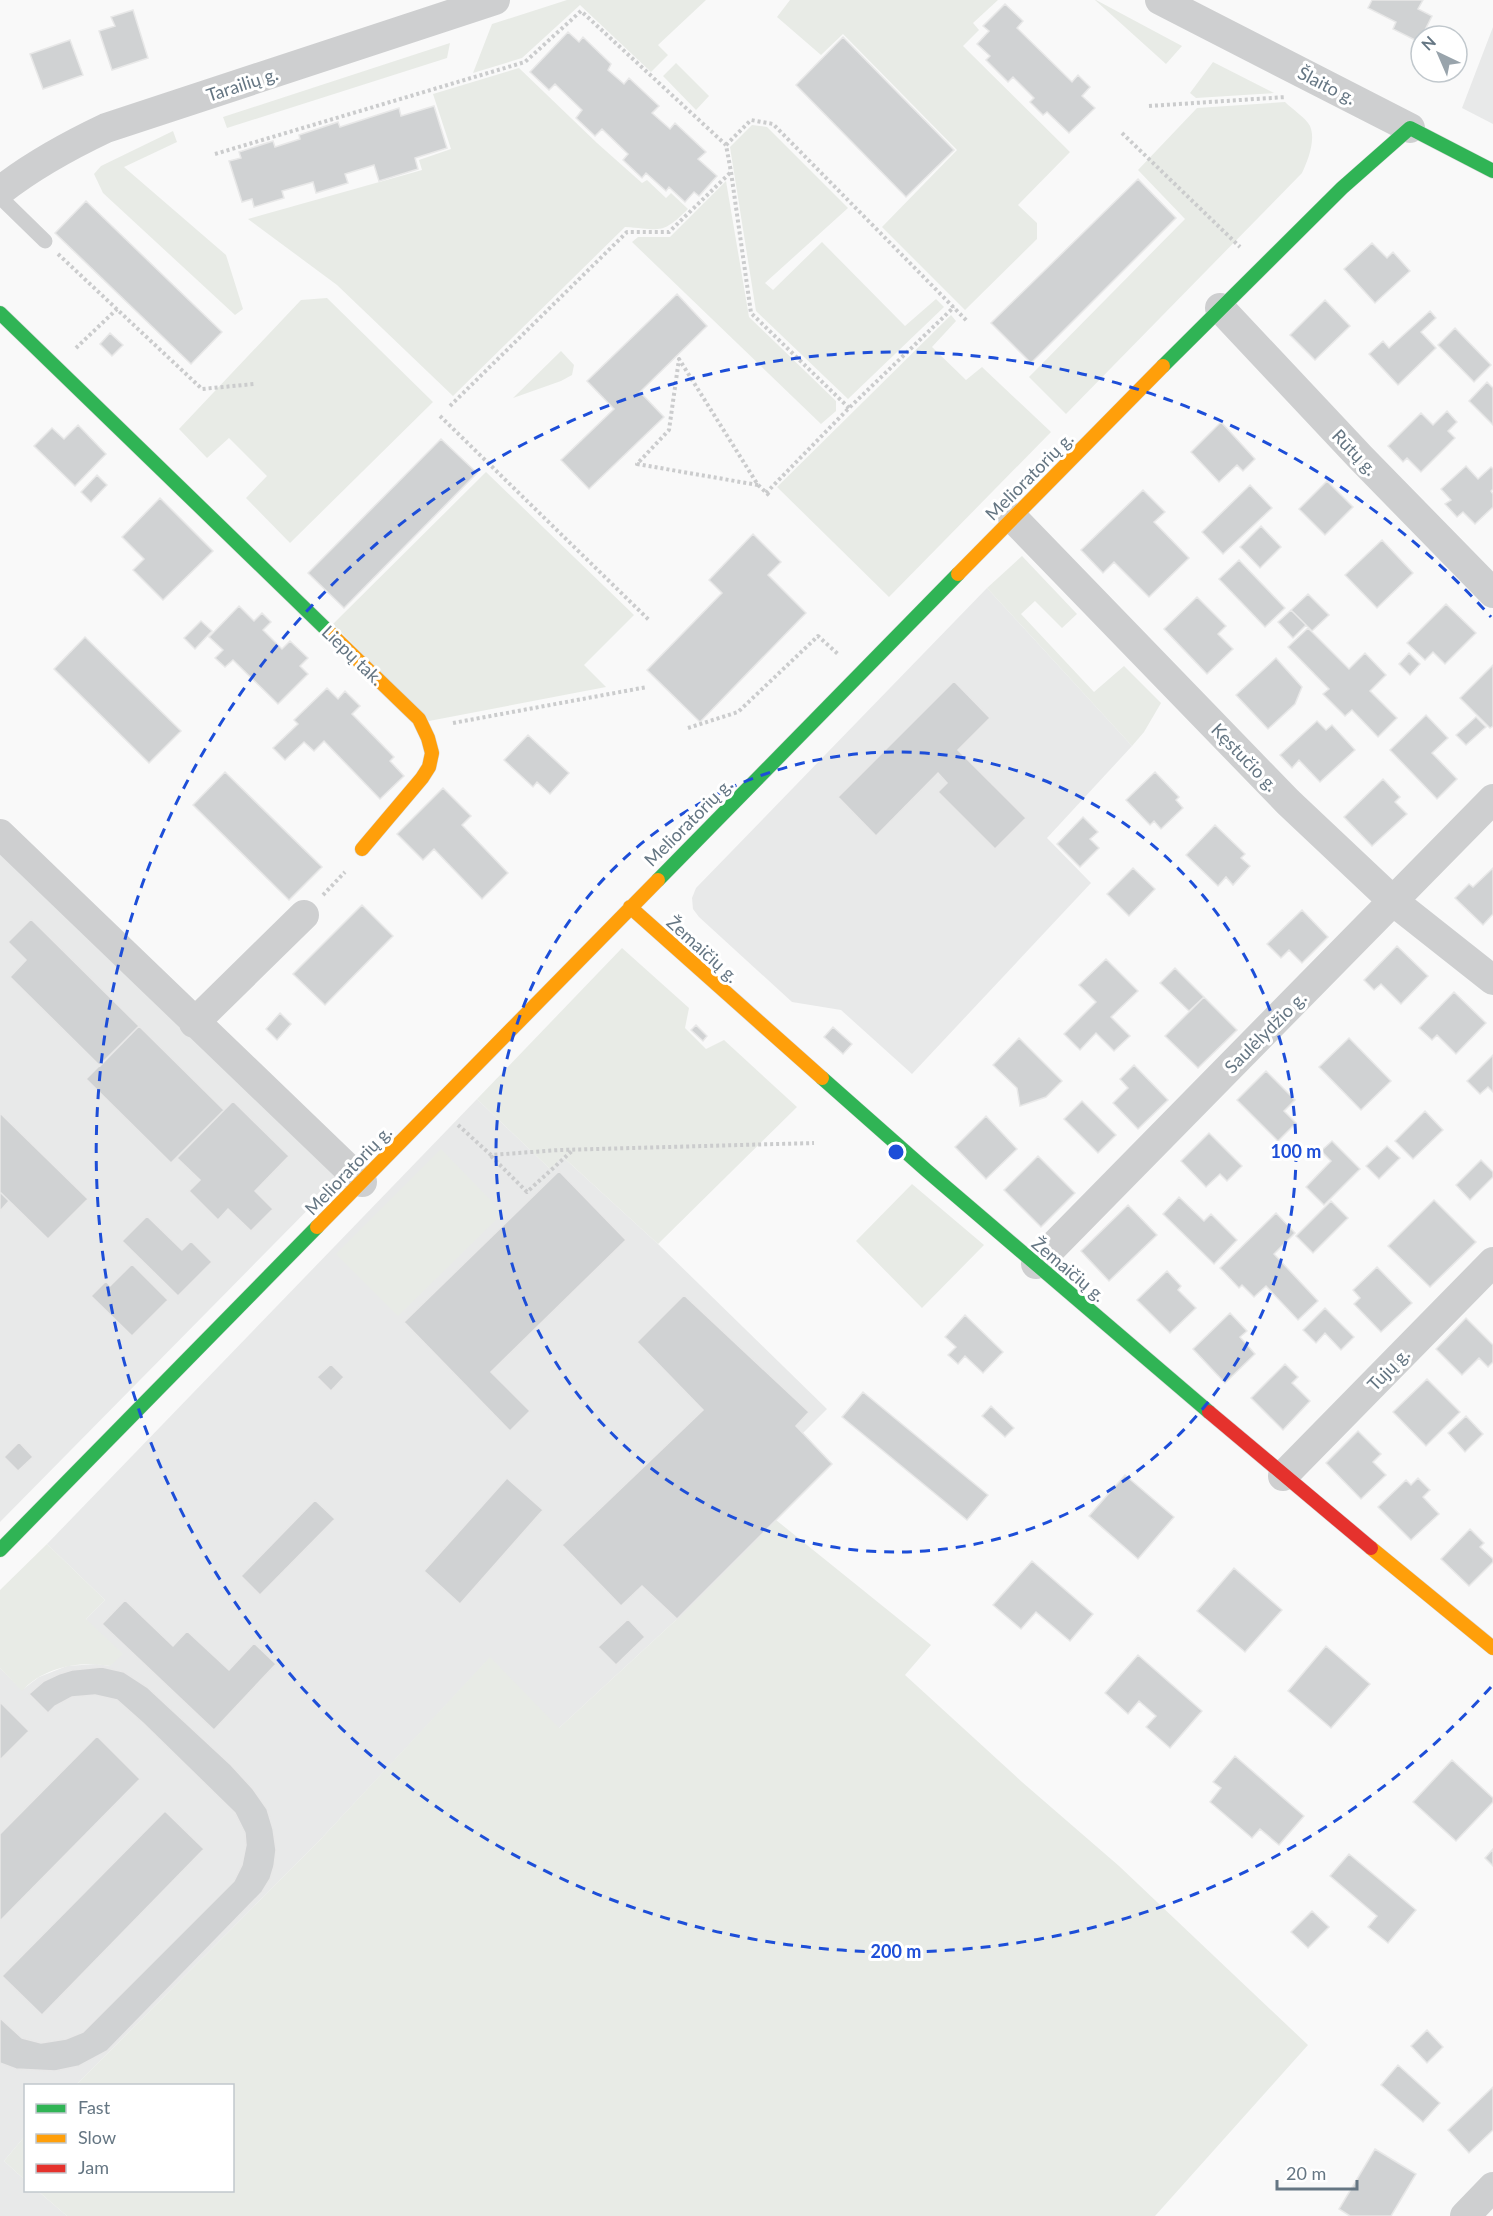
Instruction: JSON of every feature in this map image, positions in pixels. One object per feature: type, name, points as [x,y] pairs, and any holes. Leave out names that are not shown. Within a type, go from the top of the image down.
[{"type":"main road","name":"Šlaito g.","points":[[1410,129],[1493,171]]},
{"type":"main road","name":"Melioratorių g.","points":[[0,1550],[1220,308],[1342,188],[1410,129]]},
{"type":"main road","name":"Liepų tak.","points":[[0,313],[419,719],[429,738],[432,760],[424,776],[362,849]]},
{"type":"main road","name":"Žemaičių g.","points":[[630,907],[852,1106],[1036,1264],[1283,1476],[1493,1648]]},
{"type":"street","name":"Tarailių g.","points":[[0,190],[64,147],[106,128],[495,0]]},
{"type":"street","name":"Šlaito g.","points":[[1160,0],[1410,129]]},
{"type":"street","name":"Rūtų g.","points":[[1220,308],[1361,458],[1493,593]]},
{"type":"street","name":"Kęstučio g.","points":[[1013,518],[1288,802],[1393,901],[1493,980]]},
{"type":"street","name":"Saulėlydžio g.","points":[[1036,1264],[1493,799]]},
{"type":"street","points":[[0,834],[194,1023],[362,1182]]},
{"type":"street","points":[[194,1023],[304,915]]},
{"type":"street","name":"Tujų g.","points":[[1283,1476],[1493,1262]]},
{"type":"street","points":[[1465,2216],[1493,2187]]},
{"type":"lane","points":[[0,197],[45,241]]},
{"type":"path","points":[[215,154],[525,62],[581,11],[726,145],[751,313],[849,408]]},
{"type":"path","points":[[1149,106],[1290,97]]},
{"type":"path","points":[[726,145],[751,120],[773,124],[968,321]]},
{"type":"path","points":[[1122,133],[1241,248]]},
{"type":"path","points":[[450,406],[627,232],[669,232],[731,172]]},
{"type":"path","points":[[45,241],[202,389],[254,384]]},
{"type":"path","points":[[766,493],[849,408],[954,308]]},
{"type":"path","points":[[56,367],[117,309]]},
{"type":"path","points":[[758,485],[638,464],[669,430],[679,359],[758,485],[771,497]]},
{"type":"path","points":[[440,416],[650,621]]},
{"type":"path","points":[[688,728],[738,712],[818,636],[842,657]]},
{"type":"path","points":[[424,728],[647,687]]},
{"type":"path","points":[[304,915],[354,862],[362,849]]},
{"type":"path","points":[[437,1105],[527,1192],[574,1150]]},
{"type":"path","points":[[491,1155],[574,1150],[814,1143]]},
{"type":"shaded area","points":[[567,0],[706,0],[658,45],[668,55],[651,72],[580,5],[522,58],[473,73],[492,24]]},
{"type":"shaded area","points":[[790,0],[998,0],[973,23],[979,30],[963,46],[1070,152],[1018,205],[1037,223],[1037,239],[965,310],[882,227],[957,150],[843,34],[821,55],[777,17]]},
{"type":"shaded area","points":[[1096,0],[1182,46],[1166,64]]},
{"type":"shaded area","points":[[1493,27],[1493,124],[1462,108]]},
{"type":"shaded area","points":[[450,43],[447,58],[227,128],[223,117]]},
{"type":"shaded area","points":[[1213,62],[1274,93],[1196,98],[1190,93]]},
{"type":"shaded area","points":[[676,63],[709,96],[696,110],[663,76]]},
{"type":"shaded area","points":[[519,68],[642,183],[647,180],[666,198],[671,193],[688,209],[672,223],[660,229],[625,227],[453,396],[337,285],[248,219],[422,170],[419,160],[451,149],[433,94]]},
{"type":"shaded area","points":[[1285,102],[1305,120],[1312,132],[1310,150],[1302,173],[1066,414],[1029,377],[1185,219],[1138,170],[1197,108]]},
{"type":"shaded area","points":[[752,125],[767,127],[848,208],[765,283],[773,290],[822,242],[905,326],[936,299],[944,307],[848,399],[756,311],[730,147]]},
{"type":"shaded area","points":[[173,131],[177,142],[124,167],[226,255],[243,309],[235,315],[103,193],[94,174],[101,166]]},
{"type":"shaded area","points":[[726,181],[749,317],[836,401],[836,411],[821,424],[632,242],[638,237],[670,237]]},
{"type":"shaded area","points":[[327,298],[433,402],[290,543],[246,498],[267,476],[229,438],[207,458],[179,429],[301,300]]},
{"type":"shaded area","points":[[951,315],[956,321],[932,347],[966,380],[982,367],[1051,432],[889,597],[777,487]]},
{"type":"shaded area","points":[[561,351],[574,365],[572,375],[513,398]]},
{"type":"shaded area","points":[[486,472],[634,615],[584,665],[606,687],[429,721],[333,624]]},
{"type":"shaded area","points":[[1022,556],[1077,614],[1062,628],[1035,601],[1021,614],[1094,692],[1124,666],[1161,703],[1144,732],[1132,746],[987,588]]},
{"type":"shaded area","points":[[987,588],[1132,746],[1047,838],[1091,883],[912,1074],[841,1010],[792,1002],[699,917],[693,909],[692,898],[696,888]]},
{"type":"shaded area","points":[[0,834],[348,1169],[0,1522]]},
{"type":"shaded area","points":[[622,948],[689,1008],[685,1028],[706,1049],[724,1040],[797,1107],[658,1244],[563,1157],[550,1169],[477,1099]]},
{"type":"shaded area","points":[[477,1099],[549,1168],[563,1157],[658,1244],[827,1409],[803,1433],[832,1464],[677,1619],[558,1729],[490,1658],[319,1841],[77,2084],[24,2084],[24,2137],[4,2161],[24,2179],[24,2192],[39,2192],[67,2216],[0,2216],[0,1668],[22,1690],[39,1677],[67,1666],[97,1664],[110,1666],[86,1619],[105,1600],[47,1544]]},
{"type":"shaded area","points":[[441,1149],[503,1213],[398,1316],[336,1254]]},
{"type":"shaded area","points":[[912,1184],[984,1245],[922,1308],[856,1241]]},
{"type":"shaded area","points":[[776,1520],[931,1645],[905,1675],[1022,1782],[1119,1866],[1308,2045],[1155,2216],[67,2216],[39,2192],[234,2192],[234,2084],[77,2084],[319,1841],[490,1657],[559,1728],[677,1619]]},
{"type":"shaded area","points":[[47,1544],[105,1600],[86,1619],[123,1654],[110,1666],[74,1665],[51,1671],[22,1691],[0,1668],[0,1590]]},
{"type":"shaded area","points":[[24,2137],[24,2179],[4,2161]]},
{"type":"building","points":[[1372,0],[1423,0],[1418,9],[1432,16],[1428,24],[1409,24],[1409,37],[1393,29],[1396,22],[1368,8]]},
{"type":"building","points":[[1005,4],[1023,21],[1017,28],[1072,82],[1078,75],[1090,87],[1082,96],[1095,108],[1069,133],[1047,112],[1043,115],[1030,102],[1034,98],[1013,77],[1008,82],[986,60],[990,56],[977,44],[989,31],[983,26]]},
{"type":"building","points":[[133,10],[148,58],[112,70],[99,31],[115,26],[111,17]]},
{"type":"building","points":[[568,32],[579,42],[583,37],[611,64],[608,70],[624,84],[629,78],[659,106],[652,113],[670,129],[675,123],[706,152],[698,159],[717,176],[699,196],[694,192],[685,202],[669,187],[666,191],[646,173],[642,178],[623,160],[628,154],[602,129],[595,136],[576,118],[582,110],[555,84],[549,90],[530,72]]},
{"type":"building","points":[[843,37],[954,150],[906,197],[796,85]]},
{"type":"building","points":[[70,40],[83,75],[43,89],[30,54]]},
{"type":"building","points":[[434,106],[447,148],[415,158],[418,169],[379,181],[374,165],[345,174],[348,183],[316,193],[313,182],[282,191],[284,198],[254,207],[252,199],[242,202],[229,161],[241,158],[239,152],[273,141],[275,147],[300,139],[299,135],[338,122],[340,127],[399,108],[401,116]]},
{"type":"building","points":[[1138,179],[1176,218],[1031,363],[991,323]]},
{"type":"building","points":[[86,201],[222,332],[191,364],[55,233]]},
{"type":"building","points":[[1372,243],[1387,258],[1393,252],[1410,271],[1375,303],[1344,269]]},
{"type":"building","points":[[677,294],[707,326],[640,392],[664,417],[589,489],[561,460],[614,409],[587,381]]},
{"type":"building","points":[[1325,300],[1350,326],[1315,360],[1290,335]]},
{"type":"building","points":[[1430,311],[1436,318],[1421,332],[1436,348],[1398,385],[1369,354],[1383,341],[1389,348]]},
{"type":"building","points":[[1455,328],[1491,365],[1474,382],[1438,345]]},
{"type":"building","points":[[110,333],[123,345],[112,356],[100,344]]},
{"type":"building","points":[[1487,382],[1493,388],[1493,425],[1469,401]]},
{"type":"building","points":[[1447,411],[1457,422],[1448,431],[1455,438],[1421,472],[1407,458],[1403,462],[1388,446],[1421,413],[1433,425]]},
{"type":"building","points":[[1221,422],[1255,459],[1243,471],[1237,465],[1219,482],[1191,452]]},
{"type":"building","points":[[78,425],[106,454],[75,486],[34,446],[52,428],[64,439]]},
{"type":"building","points":[[441,439],[477,473],[344,608],[308,573]]},
{"type":"building","points":[[1466,466],[1478,479],[1491,467],[1493,469],[1493,489],[1491,491],[1493,507],[1475,524],[1463,512],[1457,517],[1445,504],[1451,500],[1441,489]]},
{"type":"building","points":[[97,475],[107,485],[91,502],[81,492]]},
{"type":"building","points":[[1327,481],[1353,507],[1325,535],[1299,509]]},
{"type":"building","points":[[1250,485],[1272,508],[1223,554],[1202,532]]},
{"type":"building","points":[[1143,490],[1165,512],[1154,522],[1189,558],[1149,597],[1114,562],[1103,573],[1081,550]]},
{"type":"building","points":[[160,498],[213,551],[163,600],[133,570],[144,559],[122,537]]},
{"type":"building","points":[[1261,526],[1281,547],[1260,568],[1240,547]]},
{"type":"building","points":[[753,534],[781,562],[768,575],[806,613],[700,722],[647,670],[722,593],[709,580]]},
{"type":"building","points":[[1382,540],[1413,573],[1377,608],[1345,575]]},
{"type":"building","points":[[1239,560],[1285,608],[1265,627],[1219,579]]},
{"type":"building","points":[[1308,594],[1329,615],[1312,631],[1291,610]]},
{"type":"building","points":[[1197,597],[1226,626],[1218,634],[1233,649],[1207,674],[1164,629]]},
{"type":"building","points":[[1446,604],[1476,633],[1445,664],[1433,652],[1425,660],[1407,643]]},
{"type":"building","points":[[239,606],[254,621],[262,613],[271,622],[263,630],[282,649],[290,641],[308,658],[300,666],[308,674],[278,704],[233,660],[225,667],[215,658],[223,650],[209,637]]},
{"type":"building","points":[[1291,610],[1306,625],[1293,638],[1278,622]]},
{"type":"building","points":[[201,621],[212,631],[195,649],[184,638]]},
{"type":"building","points":[[1308,628],[1349,669],[1365,653],[1386,675],[1370,691],[1397,718],[1378,737],[1352,710],[1345,716],[1323,694],[1329,689],[1288,647]]},
{"type":"building","points":[[85,637],[181,731],[149,763],[54,669]]},
{"type":"building","points":[[1409,653],[1420,664],[1410,675],[1399,664]]},
{"type":"building","points":[[1276,658],[1302,687],[1295,704],[1268,729],[1236,695]]},
{"type":"building","points":[[1493,665],[1493,726],[1490,728],[1460,698]]},
{"type":"building","points":[[954,681],[990,718],[958,750],[1026,818],[995,849],[938,792],[947,783],[938,773],[876,836],[838,797]]},
{"type":"building","points":[[327,688],[338,699],[345,691],[360,706],[352,714],[394,757],[390,761],[404,776],[380,799],[324,741],[314,751],[304,742],[285,760],[273,748],[298,724],[294,720]]},
{"type":"building","points":[[1426,715],[1448,738],[1432,753],[1457,779],[1437,799],[1390,750]]},
{"type":"building","points":[[1476,717],[1486,727],[1466,745],[1456,735]]},
{"type":"building","points":[[1317,721],[1326,730],[1332,725],[1355,750],[1320,782],[1299,760],[1292,768],[1280,755]]},
{"type":"building","points":[[528,735],[569,773],[550,794],[537,782],[533,787],[504,760]]},
{"type":"building","points":[[225,772],[322,867],[289,900],[193,805]]},
{"type":"building","points":[[1155,772],[1179,797],[1176,800],[1183,808],[1161,829],[1154,821],[1150,825],[1126,800]]},
{"type":"building","points":[[1383,779],[1400,797],[1395,802],[1407,814],[1372,846],[1344,817]]},
{"type":"building","points":[[443,788],[471,816],[462,825],[508,873],[482,899],[434,849],[423,860],[397,834]]},
{"type":"building","points":[[1083,817],[1098,832],[1090,839],[1099,848],[1080,867],[1057,844]]},
{"type":"building","points":[[1215,825],[1245,854],[1241,858],[1250,866],[1233,885],[1226,877],[1218,886],[1186,855]]},
{"type":"building","points":[[1133,868],[1155,889],[1129,916],[1107,894]]},
{"type":"building","points":[[1493,868],[1493,914],[1483,925],[1455,898],[1469,884],[1473,887]]},
{"type":"building","points":[[362,905],[393,936],[325,1005],[293,974]]},
{"type":"building","points":[[1302,910],[1328,937],[1302,963],[1289,950],[1281,958],[1267,944]]},
{"type":"building","points":[[31,919],[139,1026],[100,1066],[10,977],[26,960],[8,942]]},
{"type":"building","points":[[1397,946],[1428,976],[1401,1004],[1381,984],[1374,990],[1364,980]]},
{"type":"building","points":[[1106,959],[1138,991],[1111,1017],[1130,1036],[1114,1051],[1096,1033],[1080,1050],[1064,1034],[1096,1002],[1079,985]]},
{"type":"building","points":[[1175,968],[1204,997],[1189,1011],[1160,983]]},
{"type":"building","points":[[1454,992],[1486,1023],[1456,1054],[1437,1035],[1432,1040],[1419,1028]]},
{"type":"building","points":[[1204,997],[1237,1030],[1198,1068],[1165,1036]]},
{"type":"building","points":[[280,1013],[291,1024],[277,1040],[266,1029]]},
{"type":"building","points":[[696,1025],[707,1036],[703,1041],[691,1030]]},
{"type":"building","points":[[139,1026],[224,1110],[171,1163],[86,1079]]},
{"type":"building","points":[[833,1027],[852,1044],[843,1054],[824,1037]]},
{"type":"building","points":[[1019,1038],[1062,1081],[1046,1097],[1020,1106],[1017,1088],[993,1065]]},
{"type":"building","points":[[1349,1038],[1391,1081],[1361,1110],[1319,1067]]},
{"type":"building","points":[[1493,1055],[1493,1092],[1488,1087],[1480,1094],[1467,1081]]},
{"type":"building","points":[[1134,1065],[1168,1100],[1138,1129],[1113,1103],[1128,1088],[1120,1079]]},
{"type":"building","points":[[1266,1071],[1295,1100],[1284,1111],[1296,1123],[1278,1141],[1237,1100]]},
{"type":"building","points":[[233,1101],[289,1156],[255,1191],[273,1209],[251,1231],[228,1209],[218,1220],[189,1191],[200,1180],[177,1158]]},
{"type":"building","points":[[1082,1101],[1116,1135],[1098,1153],[1064,1119]]},
{"type":"building","points":[[1425,1111],[1443,1130],[1413,1159],[1395,1141]]},
{"type":"building","points":[[0,1113],[88,1199],[48,1239],[0,1192]]},
{"type":"building","points":[[986,1116],[1017,1149],[986,1179],[955,1147]]},
{"type":"building","points":[[1209,1133],[1242,1166],[1227,1181],[1220,1174],[1206,1187],[1181,1161]]},
{"type":"building","points":[[1332,1141],[1360,1169],[1324,1205],[1306,1187],[1331,1161],[1321,1151]]},
{"type":"building","points":[[1387,1146],[1400,1158],[1379,1179],[1366,1166]]},
{"type":"building","points":[[1038,1156],[1075,1193],[1041,1227],[1004,1190]]},
{"type":"building","points":[[1481,1160],[1493,1172],[1493,1177],[1470,1200],[1456,1185]]},
{"type":"building","points":[[559,1171],[626,1240],[491,1372],[530,1411],[510,1431],[404,1322]]},
{"type":"building","points":[[0,1192],[9,1201],[0,1211]]},
{"type":"building","points":[[1179,1197],[1204,1221],[1211,1214],[1237,1240],[1214,1264],[1163,1214]]},
{"type":"building","points":[[1434,1200],[1476,1242],[1430,1287],[1388,1246]]},
{"type":"building","points":[[1331,1201],[1348,1218],[1313,1253],[1296,1236]]},
{"type":"building","points":[[1128,1205],[1157,1235],[1109,1281],[1081,1251]]},
{"type":"building","points":[[1276,1213],[1295,1233],[1274,1254],[1318,1301],[1298,1320],[1266,1286],[1254,1297],[1242,1285],[1239,1288],[1220,1268]]},
{"type":"building","points":[[147,1216],[182,1250],[191,1241],[212,1262],[178,1296],[122,1241]]},
{"type":"building","points":[[132,1264],[168,1300],[132,1336],[91,1296],[106,1281],[110,1286]]},
{"type":"building","points":[[1377,1267],[1412,1303],[1381,1332],[1354,1304],[1360,1298],[1353,1290]]},
{"type":"building","points":[[1167,1271],[1181,1286],[1178,1290],[1196,1308],[1170,1333],[1137,1300]]},
{"type":"building","points":[[684,1295],[809,1412],[796,1426],[832,1464],[677,1619],[642,1586],[621,1606],[562,1545],[703,1410],[637,1342]]},
{"type":"building","points":[[1325,1308],[1354,1337],[1341,1350],[1325,1333],[1316,1343],[1303,1330]]},
{"type":"building","points":[[1230,1313],[1247,1331],[1240,1337],[1255,1354],[1225,1383],[1193,1349]]},
{"type":"building","points":[[965,1315],[1003,1352],[983,1373],[965,1356],[958,1364],[948,1355],[956,1347],[945,1337]]},
{"type":"building","points":[[1466,1318],[1493,1345],[1493,1362],[1488,1367],[1479,1358],[1462,1375],[1436,1349]]},
{"type":"building","points":[[331,1364],[344,1377],[331,1391],[317,1377]]},
{"type":"building","points":[[1285,1364],[1298,1377],[1292,1383],[1310,1401],[1283,1430],[1251,1398]]},
{"type":"building","points":[[1427,1379],[1460,1412],[1426,1446],[1393,1412]]},
{"type":"building","points":[[863,1392],[988,1495],[967,1520],[842,1417]]},
{"type":"building","points":[[991,1406],[1014,1428],[1005,1437],[982,1416]]},
{"type":"building","points":[[1466,1416],[1483,1434],[1465,1452],[1448,1433]]},
{"type":"building","points":[[1358,1431],[1381,1454],[1373,1462],[1386,1475],[1361,1499],[1326,1463]]},
{"type":"building","points":[[19,1442],[33,1457],[18,1471],[4,1457]]},
{"type":"building","points":[[1125,1475],[1174,1517],[1138,1559],[1089,1516]]},
{"type":"building","points":[[507,1478],[543,1510],[460,1604],[424,1571]]},
{"type":"building","points":[[1418,1478],[1430,1490],[1423,1497],[1439,1514],[1411,1540],[1378,1507],[1406,1480],[1411,1485]]},
{"type":"building","points":[[315,1500],[335,1519],[260,1595],[241,1576]]},
{"type":"building","points":[[1470,1529],[1484,1543],[1480,1547],[1493,1559],[1493,1562],[1469,1586],[1441,1559]]},
{"type":"building","points":[[1032,1561],[1093,1614],[1070,1641],[1036,1612],[1021,1629],[993,1605]]},
{"type":"building","points":[[1234,1568],[1282,1610],[1245,1652],[1197,1611]]},
{"type":"building","points":[[125,1600],[173,1646],[187,1631],[229,1670],[254,1643],[276,1664],[214,1730],[102,1624]]},
{"type":"building","points":[[628,1619],[645,1637],[616,1665],[598,1647]]},
{"type":"building","points":[[1326,1646],[1370,1684],[1331,1728],[1288,1691]]},
{"type":"building","points":[[1138,1655],[1202,1711],[1170,1748],[1146,1727],[1156,1716],[1139,1701],[1128,1714],[1105,1693]]},
{"type":"building","points":[[102,1667],[124,1672],[147,1687],[231,1765],[253,1789],[267,1809],[273,1829],[276,1850],[274,1866],[270,1879],[262,1892],[107,2051],[79,2066],[55,2071],[16,2069],[0,2063],[0,2018],[22,2038],[41,2043],[66,2039],[83,2032],[234,1881],[242,1865],[246,1845],[245,1833],[235,1813],[117,1700],[95,1695],[72,1697],[55,1706],[48,1713],[29,1694],[44,1681],[59,1674],[72,1670]]},
{"type":"building","points":[[0,1702],[29,1731],[0,1760]]},
{"type":"building","points":[[97,1736],[140,1779],[0,1921],[0,1834]]},
{"type":"building","points":[[1235,1756],[1304,1816],[1279,1845],[1260,1829],[1252,1838],[1210,1802],[1221,1788],[1213,1782]]},
{"type":"building","points":[[1452,1760],[1493,1798],[1493,1802],[1456,1841],[1413,1802]]},
{"type":"building","points":[[165,1811],[204,1849],[42,2015],[2,1976]]},
{"type":"building","points":[[1493,1849],[1493,1866],[1485,1858]]},
{"type":"building","points":[[1349,1854],[1416,1910],[1388,1943],[1368,1927],[1377,1916],[1330,1876]]},
{"type":"building","points":[[1312,1911],[1329,1927],[1308,1948],[1291,1932]]},
{"type":"building","points":[[1427,2030],[1443,2047],[1427,2063],[1411,2046]]},
{"type":"building","points":[[1398,2065],[1440,2103],[1423,2122],[1381,2085]]},
{"type":"building","points":[[1493,2087],[1493,2130],[1469,2153],[1448,2130]]},
{"type":"building","points":[[1375,2149],[1416,2174],[1391,2216],[1350,2216],[1339,2209]]},
{"type":"traffic: fast","points":[[1163,366],[1342,188],[1410,128],[1493,171]]},
{"type":"traffic: fast","points":[[0,313],[330,633]]},
{"type":"traffic: fast","points":[[658,880],[958,574]]},
{"type":"traffic: fast","points":[[822,1078],[1209,1412]]},
{"type":"traffic: fast","points":[[0,1550],[317,1227]]},
{"type":"traffic: slow","points":[[958,574],[1163,366]]},
{"type":"traffic: slow","points":[[330,633],[419,719],[432,753],[429,767],[422,778],[362,849]]},
{"type":"traffic: slow","points":[[317,1227],[658,880]]},
{"type":"traffic: slow","points":[[630,907],[822,1078]]},
{"type":"traffic: slow","points":[[1371,1548],[1493,1648]]},
{"type":"traffic: jam","points":[[1209,1412],[1371,1548]]}]
